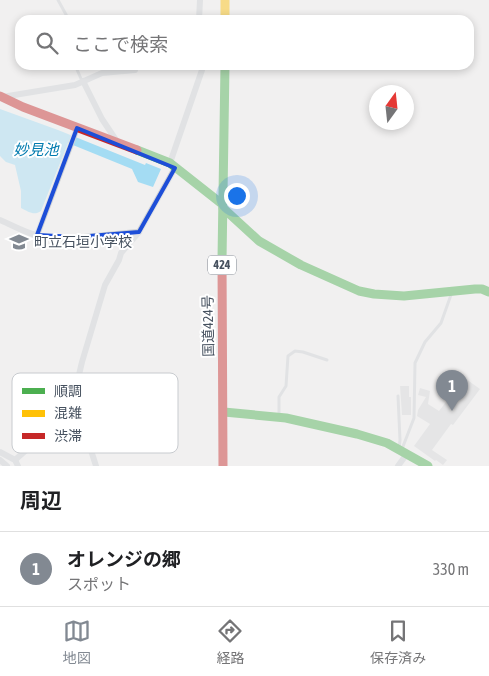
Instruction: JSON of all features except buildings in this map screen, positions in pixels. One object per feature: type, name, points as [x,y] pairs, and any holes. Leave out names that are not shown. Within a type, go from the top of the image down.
[{"type":"main road","points":[[225,0],[225,15]]},
{"type":"main road","name":"国道424号","points":[[223,466],[222,206],[225,70]]},
{"type":"main road","points":[[1,97],[173,165],[260,241],[302,265],[359,291],[404,296],[482,289],[489,292]]},
{"type":"main road","points":[[224,412],[279,418],[357,434],[380,441],[428,466]]},
{"type":"street","points":[[199,15],[200,0]]},
{"type":"street","points":[[1,97],[75,85],[102,73],[135,70]]},
{"type":"street","points":[[80,373],[105,284],[119,260],[121,252],[139,232],[173,165],[202,70]]},
{"type":"street","points":[[82,81],[102,119],[119,144]]},
{"type":"street","points":[[36,235],[77,128]]},
{"type":"street","points":[[0,220],[36,235],[77,237],[139,232]]},
{"type":"street","points":[[0,452],[17,463],[25,453]]},
{"type":"street","points":[[398,466],[402,452]]},
{"type":"street","points":[[92,453],[96,466]]},
{"type":"street","points":[[0,460],[7,466]]},
{"type":"lane","points":[[58,0],[66,15]]},
{"type":"lane","points":[[77,70],[82,81]]},
{"type":"lane","points":[[402,452],[414,418],[415,363],[425,342],[441,322],[452,292]]},
{"type":"lane","points":[[279,418],[278,397],[286,386],[288,356],[295,351],[327,360]]},
{"type":"lane","points":[[398,396],[402,452]]},
{"type":"highlighted area","points":[[77,128],[175,168],[139,232],[77,237],[37,235]]},
{"type":"water","name":"妙見池","points":[[0,109],[145,165],[146,163],[161,169],[153,187],[138,182],[132,169],[68,143],[41,211],[36,213],[29,212],[21,208],[21,191],[15,165],[6,162],[0,156]]},
{"type":"traffic: fast","points":[[222,260],[225,70]]},
{"type":"traffic: fast","points":[[137,150],[170,163],[222,204]]},
{"type":"traffic: fast","points":[[223,208],[259,241],[301,265],[359,291],[404,296],[475,289],[489,292]]},
{"type":"traffic: fast","points":[[224,412],[286,418],[357,434],[387,443],[428,466]]},
{"type":"traffic: slow","points":[[225,0],[225,15]]},
{"type":"traffic: jam","points":[[0,96],[23,107],[137,150]]},
{"type":"traffic: jam","points":[[222,260],[223,466]]},
{"type":"place","name":"町立石垣小学校","points":[[19,242]]},
{"type":"place","name":"オレンジの郷","points":[[452,411]]}]
